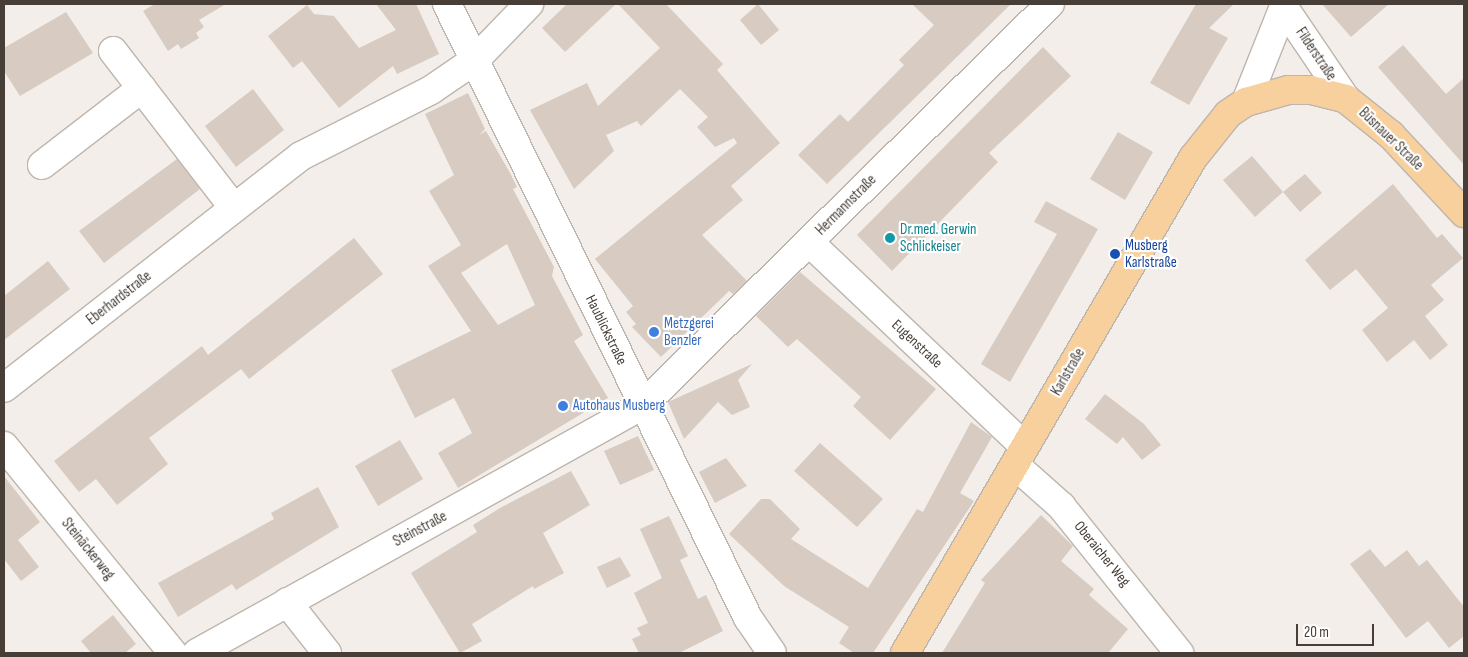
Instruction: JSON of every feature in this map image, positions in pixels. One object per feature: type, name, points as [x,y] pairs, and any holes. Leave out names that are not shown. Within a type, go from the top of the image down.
[{"type":"main road","name":"Büsnauer Straße","points":[[1246,102],[1288,90],[1311,90],[1346,99],[1391,135],[1464,213]]},
{"type":"main road","name":"Karlstraße","points":[[905,653],[1193,158],[1211,132],[1246,102]]},
{"type":"street","name":"Haublickstraße","points":[[448,4],[642,405],[748,618],[772,653]]},
{"type":"street","name":"Eberhardstraße","points":[[4,388],[319,144],[431,90],[475,60],[528,4]]},
{"type":"street","name":"Hermannstraße","points":[[642,405],[1050,4]]},
{"type":"street","name":"Filderstraße","points":[[1285,6],[1346,99]]},
{"type":"street","name":"Filderstraße","points":[[1246,102],[1285,6]]},
{"type":"street","points":[[113,51],[234,208]]},
{"type":"street","points":[[42,165],[142,88]]},
{"type":"street","name":"Eugenstraße","points":[[809,242],[1020,455]]},
{"type":"street","name":"Steinstraße","points":[[197,653],[642,405]]},
{"type":"street","name":"Steinäckerweg","points":[[4,446],[173,653]]},
{"type":"street","name":"Oberaicher Weg","points":[[1020,455],[1179,653]]},
{"type":"street","points":[[287,602],[327,653]]},
{"type":"building","points":[[155,4],[226,4],[199,20],[204,27],[196,33],[199,38],[181,49],[178,44],[168,51],[143,11]]},
{"type":"building","points":[[376,4],[416,4],[439,54],[397,74],[393,66],[339,108],[302,61],[293,68],[268,36],[307,5],[314,14],[334,16],[359,48],[396,30]]},
{"type":"building","points":[[567,4],[616,4],[565,52],[542,28]]},
{"type":"building","points":[[618,4],[666,4],[723,64],[717,70],[780,143],[731,186],[743,200],[702,235],[747,281],[733,294],[729,291],[661,357],[632,327],[636,324],[626,312],[633,306],[595,259],[737,143],[734,138],[715,147],[697,127],[708,117],[680,89],[641,126],[637,121],[606,135],[614,151],[574,189],[530,110],[587,83],[598,106],[660,48]]},
{"type":"building","points":[[758,4],[779,30],[761,45],[740,20]]},
{"type":"building","points":[[912,4],[1011,4],[827,184],[798,155],[840,114],[848,122],[904,65],[899,60],[934,25]]},
{"type":"building","points":[[1196,4],[1234,4],[1209,28],[1228,38],[1189,105],[1150,83]]},
{"type":"building","points":[[1322,4],[1389,4],[1351,37]]},
{"type":"building","points":[[66,12],[93,53],[20,96],[4,71],[4,48]]},
{"type":"building","points":[[1403,45],[1446,94],[1464,78],[1464,165],[1378,67]]},
{"type":"building","points":[[1043,47],[1071,76],[989,153],[998,162],[892,271],[857,235]]},
{"type":"building","points":[[253,89],[284,130],[236,167],[205,126]]},
{"type":"building","points":[[468,93],[485,129],[479,135],[486,131],[517,187],[513,189],[554,267],[552,276],[583,335],[574,341],[608,398],[458,488],[438,453],[472,433],[454,398],[415,418],[391,370],[471,331],[428,266],[461,245],[429,191],[454,175],[425,114]],"holes":[[[507,244],[535,305],[498,325],[461,273]]]},
{"type":"building","points":[[1118,132],[1153,152],[1125,200],[1090,179]]},
{"type":"building","points":[[1252,156],[1283,192],[1255,217],[1223,180]]},
{"type":"building","points":[[177,159],[200,189],[104,263],[79,231]]},
{"type":"building","points":[[1305,174],[1322,193],[1300,212],[1283,192]]},
{"type":"building","points":[[1393,184],[1437,238],[1442,234],[1463,258],[1431,285],[1444,300],[1425,316],[1448,345],[1430,360],[1414,340],[1387,362],[1362,330],[1388,308],[1356,269],[1330,290],[1305,260]]},
{"type":"building","points":[[1046,201],[1098,229],[1010,382],[981,364],[1057,234],[1034,222]]},
{"type":"building","points":[[354,238],[383,274],[249,379],[241,369],[149,438],[168,464],[117,505],[96,479],[79,492],[54,461],[202,346],[208,355]]},
{"type":"building","points":[[48,261],[70,289],[4,340],[4,296]]},
{"type":"building","points":[[800,272],[936,389],[890,440],[853,406],[861,397],[797,339],[788,347],[756,316]]},
{"type":"building","points":[[752,364],[738,380],[750,407],[732,415],[718,402],[684,439],[668,402]]},
{"type":"building","points":[[1105,394],[1144,424],[1161,445],[1142,460],[1123,437],[1117,444],[1085,419]]},
{"type":"building","points":[[971,422],[992,437],[960,493],[974,501],[873,653],[854,653],[839,643],[849,627],[784,586],[729,534],[761,499],[770,499],[800,529],[791,539],[868,588],[917,509],[923,512]]},
{"type":"building","points":[[638,436],[654,470],[620,485],[604,451]]},
{"type":"building","points":[[400,440],[423,479],[378,506],[355,466]]},
{"type":"building","points":[[820,443],[883,499],[857,527],[794,471]]},
{"type":"building","points":[[726,458],[747,486],[715,503],[699,472]]},
{"type":"building","points":[[571,471],[590,505],[543,533],[564,573],[534,589],[533,586],[472,624],[482,641],[460,653],[411,573],[477,532],[473,525],[500,508]]},
{"type":"building","points":[[4,476],[40,522],[18,540],[39,567],[21,581],[4,559]]},
{"type":"building","points":[[318,487],[339,527],[236,590],[232,584],[178,617],[158,583],[274,519],[271,513]]},
{"type":"building","points":[[1041,515],[1073,546],[1061,561],[1094,589],[1089,595],[1128,629],[1108,653],[942,653],[985,583],[981,580]]},
{"type":"building","points":[[669,516],[688,556],[680,560],[698,599],[706,595],[723,631],[679,653],[639,653],[632,639],[641,635],[637,628],[648,623],[634,593],[662,578],[640,529]]},
{"type":"building","points":[[1370,549],[1385,567],[1407,550],[1419,566],[1427,560],[1464,607],[1464,636],[1449,648],[1428,621],[1406,638],[1350,564]]},
{"type":"building","points":[[620,557],[631,576],[607,588],[597,567]]},
{"type":"building","points":[[113,615],[136,644],[125,653],[91,653],[81,641]]},
{"type":"place","name":"Dr.med. Gerwin Schlickeiser","points":[[890,238]]},
{"type":"place","name":"Musberg Karlstraße","points":[[1115,254]]},
{"type":"place","name":"Metzgerei Benzler","points":[[654,332]]},
{"type":"place","name":"Autohaus Musberg","points":[[563,406]]}]
